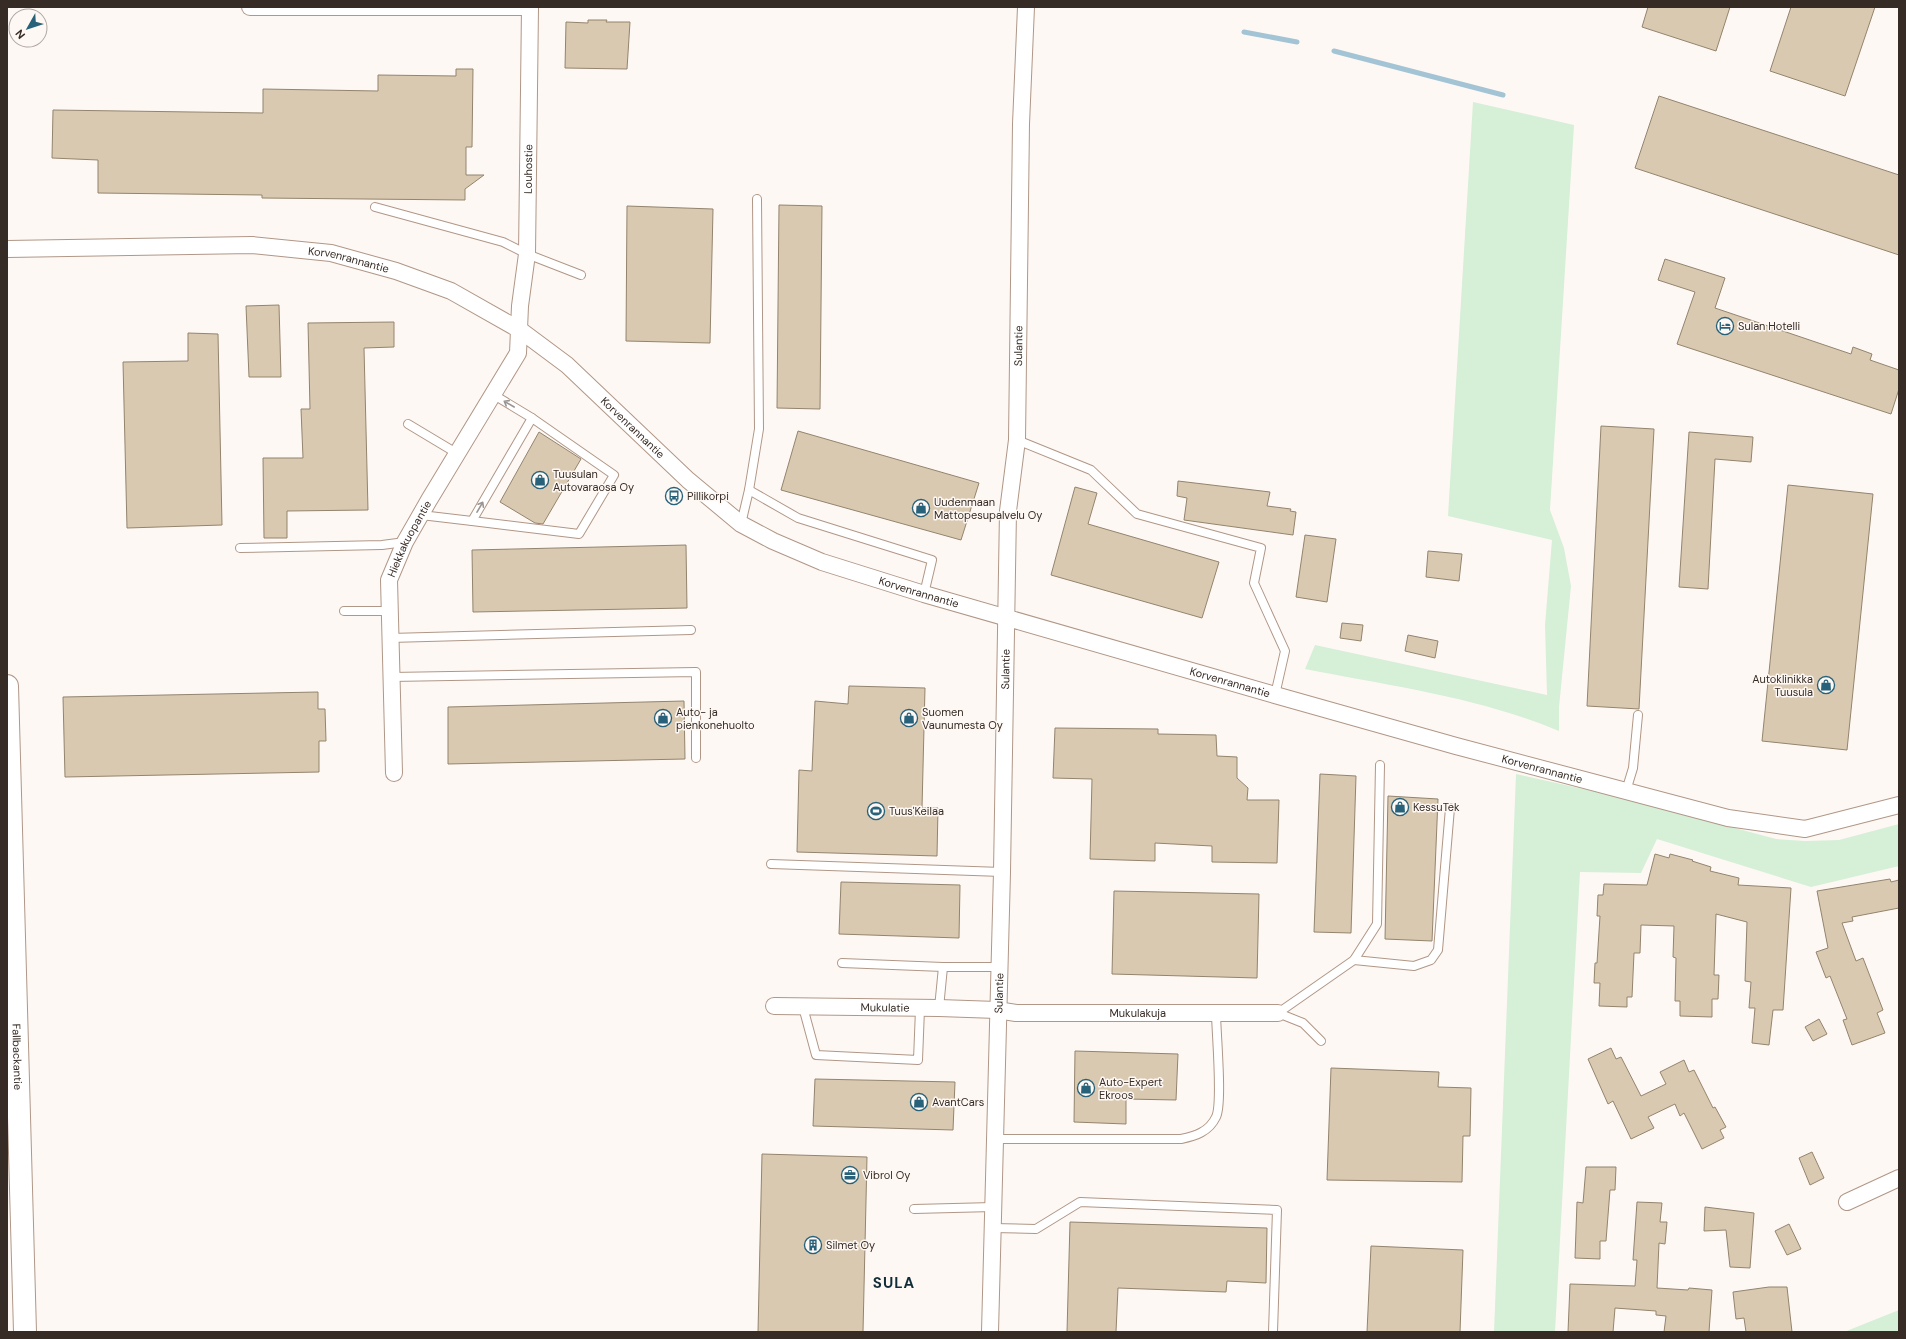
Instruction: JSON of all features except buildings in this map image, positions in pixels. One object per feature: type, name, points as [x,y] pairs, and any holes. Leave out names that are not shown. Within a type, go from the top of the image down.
[{"type":"street","points":[[250,7],[530,7]]},
{"type":"street","name":"Louhostie","points":[[520,330],[520,306],[527,254],[530,7]]},
{"type":"street","name":"Sulantie","points":[[990,1332],[1007,640],[1005,616],[1008,511],[1016,440],[1021,124],[1026,7]]},
{"type":"street","name":"Korvenrannantie","points":[[7,249],[252,245],[331,253],[396,272],[451,291],[520,330],[567,365],[688,480],[741,524],[773,541],[822,562],[924,594],[1005,616],[1275,695],[1728,818],[1805,829],[1899,805]]},
{"type":"street","name":"Hiekkakuopantie","points":[[394,773],[389,580],[405,542],[518,353],[520,330]]},
{"type":"street","name":"Fallbackantie","points":[[7,686],[25,1332]]},
{"type":"street","name":"Mukulatie","points":[[774,1006],[997,1010]]},
{"type":"street","name":"Mukulakuja","points":[[997,1010],[1016,1013],[1278,1013]]},
{"type":"street","points":[[1847,1202],[1899,1178]]},
{"type":"lane","points":[[741,524],[749,490],[759,428],[757,199]]},
{"type":"lane","points":[[375,207],[503,242],[527,254],[581,275]]},
{"type":"lane","points":[[421,514],[579,534],[614,475],[532,418],[494,395]]},
{"type":"lane","points":[[472,521],[532,418]]},
{"type":"lane","points":[[408,424],[458,454]]},
{"type":"lane","points":[[1016,440],[1091,470],[1137,514],[1261,548],[1254,583],[1285,651],[1275,695]]},
{"type":"lane","points":[[749,490],[798,518],[932,560],[924,594]]},
{"type":"lane","points":[[240,548],[382,545],[405,542]]},
{"type":"lane","points":[[344,611],[390,611]]},
{"type":"lane","points":[[390,638],[691,630]]},
{"type":"lane","points":[[391,677],[696,672],[696,758]]},
{"type":"lane","points":[[1626,791],[1633,768],[1638,715]]},
{"type":"lane","points":[[1278,1013],[1354,960],[1377,924],[1380,765]]},
{"type":"lane","points":[[1354,960],[1414,966],[1431,960],[1438,950],[1450,808]]},
{"type":"lane","points":[[771,864],[1002,872]]},
{"type":"lane","points":[[842,962],[942,967],[998,967]]},
{"type":"lane","points":[[939,1008],[942,967]]},
{"type":"lane","points":[[803,1007],[816,1055],[918,1060],[920,1009]]},
{"type":"lane","points":[[995,1139],[1181,1139],[1200,1134],[1216,1117],[1219,1099],[1216,1012]]},
{"type":"lane","points":[[1278,1013],[1303,1023],[1321,1041]]},
{"type":"lane","points":[[992,1228],[1036,1229],[1080,1202],[1277,1210],[1274,1332]]},
{"type":"lane","points":[[914,1209],[993,1207]]},
{"type":"green space","points":[[1473,102],[1574,125],[1550,510],[1564,548],[1571,586],[1559,707],[1559,731],[1497,709],[1466,701],[1402,687],[1305,669],[1315,645],[1547,695],[1545,625],[1552,540],[1448,516]]},
{"type":"green space","points":[[1516,774],[1619,797],[1776,839],[1805,841],[1839,840],[1899,824],[1899,866],[1811,887],[1657,839],[1641,873],[1580,872],[1555,1332],[1494,1332]]},
{"type":"green space","points":[[1899,1310],[1899,1332],[1844,1332]]},
{"type":"waterway","points":[[1244,32],[1297,42]]},
{"type":"waterway","points":[[1334,51],[1503,95]]},
{"type":"place","name":"Sulan Hotelli","points":[[1725,326]]},
{"type":"place","name":"Tuusulan Autovaraosa Oy","points":[[540,480]]},
{"type":"place","name":"Pillikorpi","points":[[674,496]]},
{"type":"place","name":"Uudenmaan Mattopesupalvelu Oy","points":[[921,508]]},
{"type":"place","name":"Autoklinikka Tuusula","points":[[1826,685]]},
{"type":"place","name":"Auto- ja pienkonehuolto","points":[[663,718]]},
{"type":"place","name":"Suomen Vaunumesta Oy","points":[[909,718]]},
{"type":"place","name":"KessuTek","points":[[1400,807]]},
{"type":"place","name":"Tuus'Keilaa","points":[[876,811]]},
{"type":"place","name":"Auto-Expert Ekroos","points":[[1086,1088]]},
{"type":"place","name":"AvantCars","points":[[919,1102]]},
{"type":"place","name":"Vibrol Oy","points":[[850,1175]]},
{"type":"place","name":"Silmet Oy","points":[[813,1245]]},
{"type":"district","name":"SULA","points":[[894,1283]]}]
